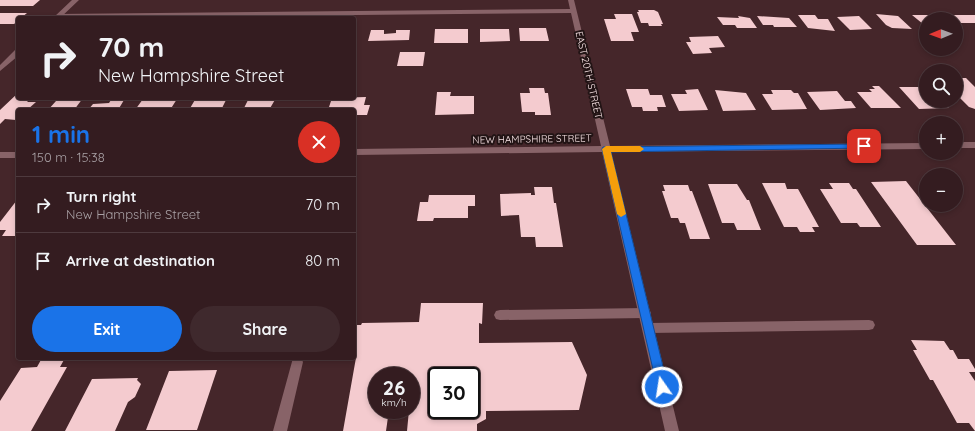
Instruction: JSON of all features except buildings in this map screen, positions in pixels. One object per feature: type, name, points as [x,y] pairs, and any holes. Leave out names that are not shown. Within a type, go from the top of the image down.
[{"type":"street","points":[[58,16],[76,0]]},
{"type":"street","name":"EAST 20TH STREET","points":[[571,0],[672,431]]},
{"type":"street","points":[[143,16],[573,11]]},
{"type":"street","points":[[0,69],[16,54]]},
{"type":"street","points":[[963,145],[975,145]]},
{"type":"street","name":"NEW HAMPSHIRE STREET","points":[[356,152],[919,146]]},
{"type":"street","points":[[0,155],[16,155]]},
{"type":"street","points":[[500,315],[645,313]]},
{"type":"street","points":[[648,328],[869,325]]},
{"type":"street","points":[[280,431],[297,362]]},
{"type":"slow traffic","points":[[621,214],[606,149],[640,149]]},
{"type":"route","points":[[662,387],[606,149],[864,146]]}]
